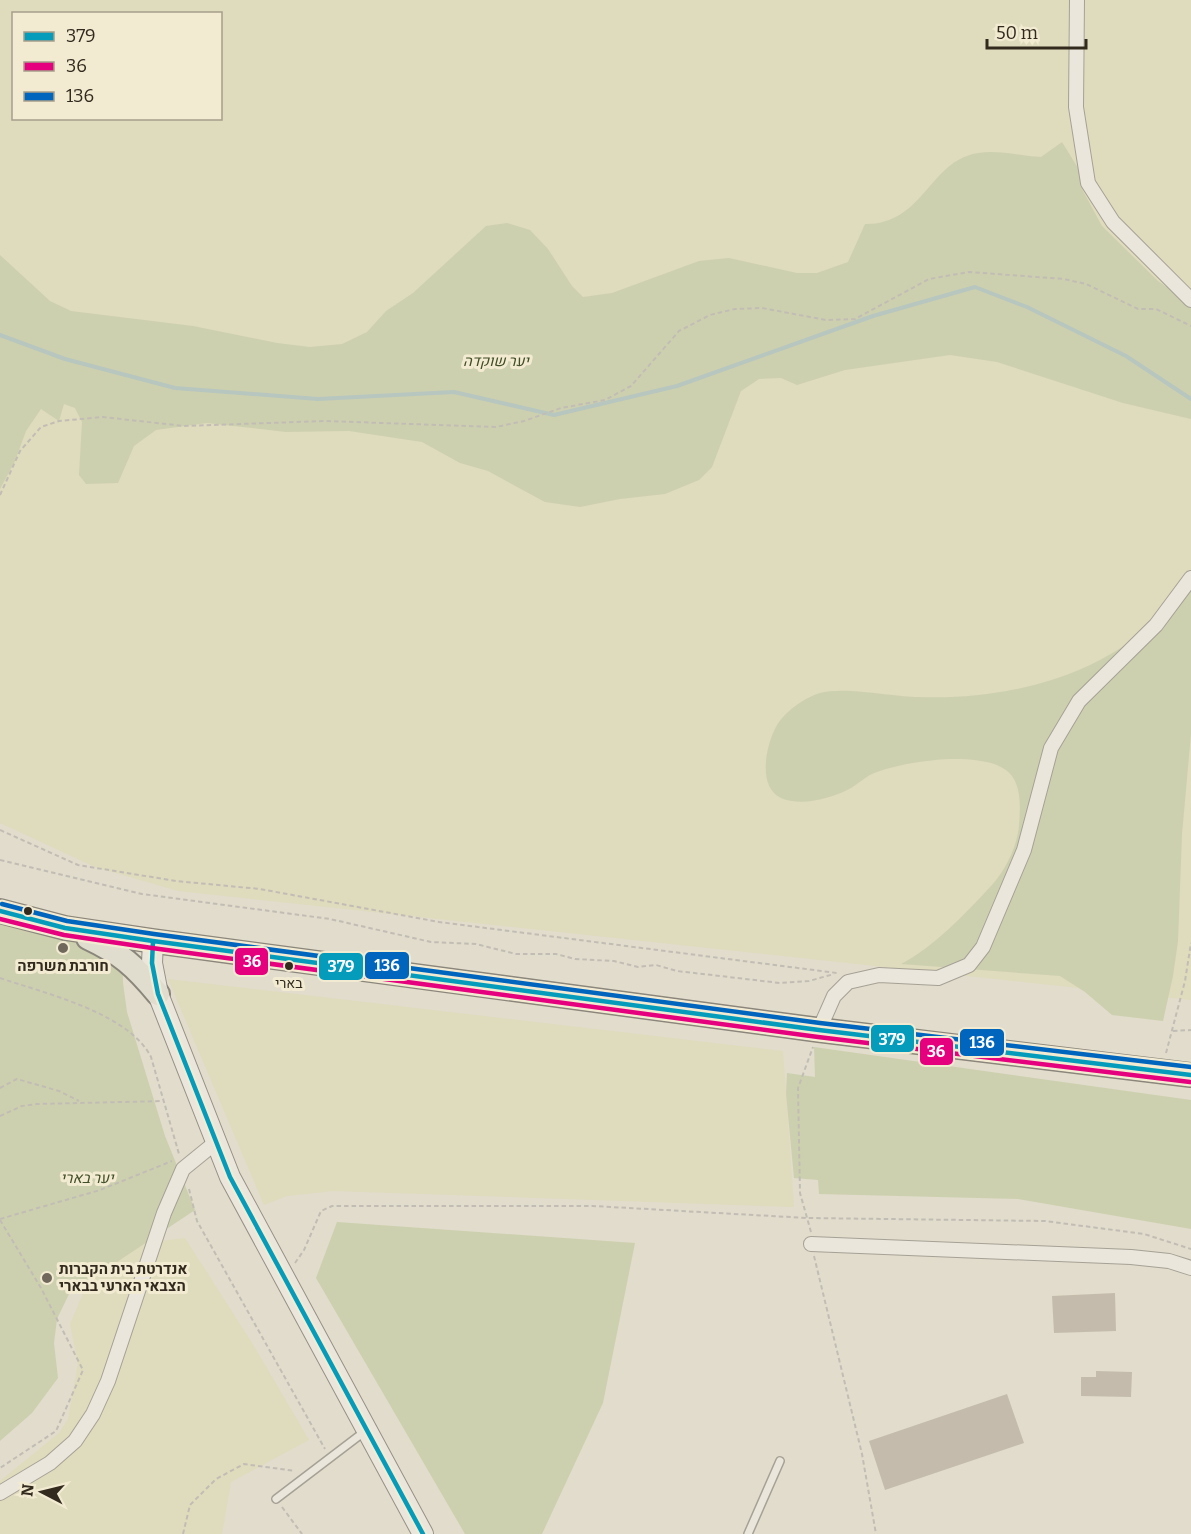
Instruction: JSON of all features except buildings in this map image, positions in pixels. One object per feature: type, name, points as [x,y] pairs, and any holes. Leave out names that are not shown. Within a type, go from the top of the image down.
[{"type":"main road","points":[[0,911],[65,928],[153,941],[819,1030],[1191,1075]]},
{"type":"main road","points":[[65,928],[124,957],[137,968],[158,994]]},
{"type":"main road","points":[[153,941],[152,963],[158,994],[215,1143],[281,1273],[423,1534]]},
{"type":"street","points":[[1077,0],[1076,107],[1088,183],[1113,222],[1191,300]]},
{"type":"street","points":[[819,1030],[834,996],[848,982],[864,977],[938,978],[969,965],[983,947],[1024,850],[1051,748],[1079,701],[1156,625],[1191,578]]},
{"type":"street","points":[[0,1493],[50,1463],[75,1441],[93,1414],[108,1381],[164,1213],[183,1169],[215,1143]]},
{"type":"street","points":[[811,1244],[1131,1257],[1169,1261],[1191,1268]]},
{"type":"lane","points":[[276,1499],[366,1430]]},
{"type":"lane","points":[[748,1534],[780,1461]]},
{"type":"path","points":[[0,495],[20,451],[41,427],[59,421],[104,417],[184,426],[325,421],[496,426],[525,421],[561,408],[605,400],[631,386],[679,331],[710,315],[735,309],[762,308],[826,320],[855,319],[929,279],[969,272],[1064,279],[1086,284],[1138,309],[1156,309],[1191,326]]},
{"type":"path","points":[[0,830],[78,865],[176,881],[260,889],[439,922],[864,977]]},
{"type":"path","points":[[0,860],[142,894],[330,920],[431,942],[476,944],[516,954],[556,954],[575,959],[614,961],[638,967],[656,965],[677,971],[780,983],[809,981],[832,974],[864,977]]},
{"type":"path","points":[[1161,1070],[1191,943]]},
{"type":"path","points":[[0,978],[88,1009],[132,1033],[144,1043],[151,1056],[180,1158],[100,1190],[0,1220],[41,1288],[83,1370],[56,1431],[0,1468]]},
{"type":"path","points":[[819,1030],[798,1088],[800,1193],[862,1454],[876,1534]]},
{"type":"path","points":[[1172,1031],[1191,1030]]},
{"type":"path","points":[[0,1088],[17,1079],[59,1090],[82,1103]]},
{"type":"path","points":[[0,1116],[29,1105],[164,1101]]},
{"type":"path","points":[[183,1169],[197,1221],[330,1458]]},
{"type":"path","points":[[281,1273],[290,1268],[304,1250],[321,1211],[332,1206],[593,1206],[807,1218],[1045,1221],[1144,1234],[1191,1249]]},
{"type":"path","points":[[183,1534],[190,1505],[216,1479],[244,1464],[310,1473]]},
{"type":"path","points":[[276,1499],[302,1534]]},
{"type":"green space","points":[[0,0],[1191,0],[1191,1000],[178,891],[95,867],[0,823]]},
{"type":"green space","name":"יער שוקדה","points":[[1062,142],[1078,168],[1083,191],[1102,226],[1158,281],[1191,304],[1191,419],[1123,403],[997,362],[950,355],[845,370],[797,385],[781,378],[759,379],[741,391],[712,467],[699,480],[665,494],[620,499],[580,507],[545,502],[488,471],[460,463],[422,442],[349,431],[286,432],[207,423],[156,430],[134,446],[118,483],[86,484],[79,475],[82,422],[75,408],[64,404],[59,421],[41,409],[26,431],[15,461],[0,489],[0,255],[50,301],[71,311],[193,326],[277,343],[310,347],[342,344],[367,332],[386,311],[413,293],[486,226],[507,223],[530,230],[548,249],[572,286],[583,297],[612,293],[699,261],[729,258],[797,273],[817,273],[848,262],[865,224],[883,222],[898,216],[911,206],[943,172],[967,156],[985,152],[1041,157]]},
{"type":"green space","points":[[1191,571],[1191,734],[1182,834],[1178,941],[1163,1021],[1112,1015],[1085,992],[1060,976],[901,964],[914,957],[949,929],[1001,873],[1013,850],[1018,834],[1020,800],[1015,782],[1012,776],[1001,767],[966,759],[945,759],[885,769],[869,775],[851,788],[826,798],[789,801],[773,793],[766,775],[769,744],[780,721],[801,702],[814,695],[830,691],[855,691],[908,697],[948,697],[1007,691],[1066,675],[1120,649],[1143,631],[1163,610]]},
{"type":"green space","name":"יער בארי","points":[[0,901],[122,927],[123,983],[127,1012],[165,1136],[195,1210],[69,1294],[57,1319],[54,1343],[58,1378],[32,1413],[0,1441]]},
{"type":"green space","points":[[168,979],[783,1051],[794,1207],[334,1191],[287,1196],[264,1205]]},
{"type":"green space","points":[[814,1047],[1191,1100],[1191,1229],[1018,1199],[819,1194],[818,1180],[794,1178],[786,1094],[787,1073],[815,1077]]},
{"type":"green space","points":[[337,1222],[635,1243],[603,1403],[542,1534],[465,1534],[316,1278]]},
{"type":"green space","points":[[185,1238],[254,1346],[309,1440],[231,1482],[222,1534],[0,1534],[0,1481],[59,1433],[68,1419],[78,1363],[70,1324],[102,1248]]},
{"type":"waterway","points":[[0,335],[65,359],[175,388],[318,399],[454,392],[554,415],[677,386],[873,316],[975,287],[1027,307],[1126,356],[1191,399]]},
{"type":"transit line","name":"136","points":[[2,904],[67,921],[154,934],[820,1023],[1191,1067]]},
{"type":"transit line","name":"379","points":[[0,911],[65,928],[153,941],[819,1030],[1191,1075]]},
{"type":"transit line","name":"36","points":[[0,919],[64,935],[152,948],[818,1037],[1190,1082]]},
{"type":"transit line","name":"379","points":[[153,941],[152,963],[158,994],[230,1177],[423,1534]]},
{"type":"place","name":"חורבת משרפה","points":[[63,948]]},
{"type":"place","name":"בארי","points":[[289,966]]},
{"type":"place","name":"אנדרטת בית הקברות הצבאי הארעי בבארי","points":[[47,1278]]}]
